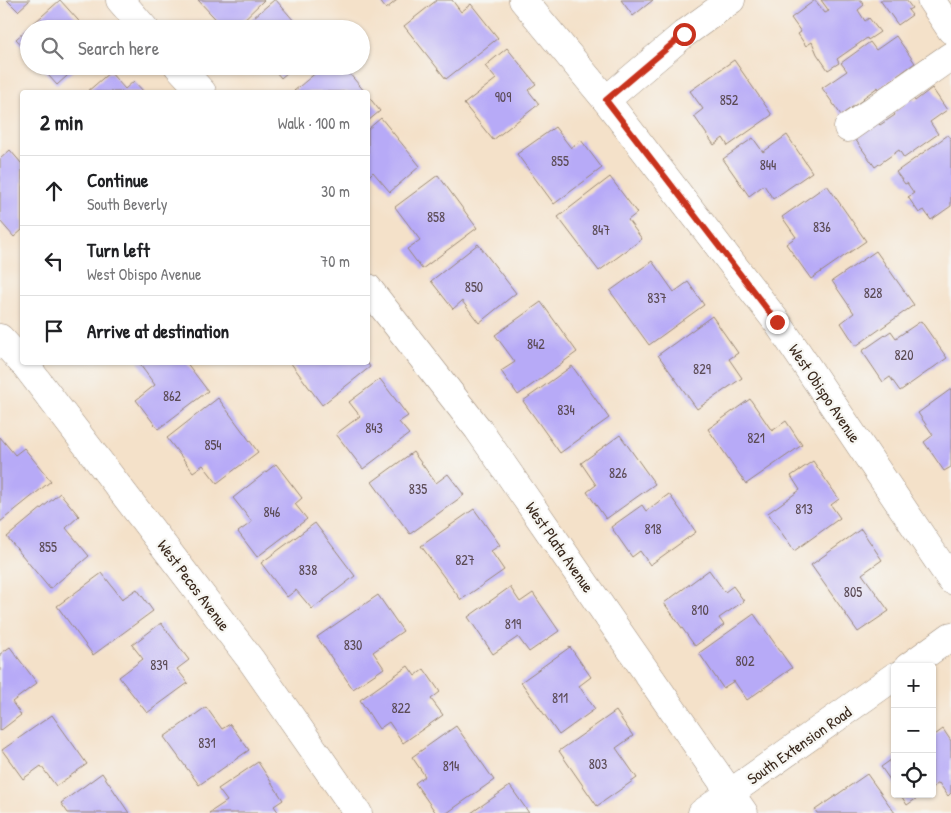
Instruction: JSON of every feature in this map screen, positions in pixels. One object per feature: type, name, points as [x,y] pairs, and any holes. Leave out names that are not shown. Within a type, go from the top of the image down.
[{"type":"street","points":[[120,0],[137,20]]},
{"type":"street","name":"West Obispo Avenue","points":[[523,0],[606,100],[777,322],[951,580]]},
{"type":"street","points":[[606,100],[684,34],[731,0]]},
{"type":"street","points":[[931,0],[951,30]]},
{"type":"street","points":[[848,128],[951,56]]},
{"type":"street","points":[[186,75],[200,90]]},
{"type":"street","name":"West Plata Avenue","points":[[370,291],[478,429],[737,803]]},
{"type":"street","name":"West Pecos Avenue","points":[[0,338],[20,359]]},
{"type":"street","name":"West Pecos Avenue","points":[[25,365],[251,660],[358,813]]},
{"type":"street","points":[[914,663],[951,636]]},
{"type":"street","name":"South Extension Road","points":[[702,813],[737,803],[891,679]]},
{"type":"building","points":[[7,0],[30,0],[18,11]]},
{"type":"building","points":[[60,0],[78,20],[37,20]]},
{"type":"building","points":[[198,0],[264,0],[243,20],[217,20]]},
{"type":"building","points":[[276,0],[293,20],[251,20]]},
{"type":"building","points":[[379,0],[397,0],[386,9]]},
{"type":"building","points":[[437,0],[452,0],[461,12],[471,4],[498,38],[446,79],[404,26]]},
{"type":"building","points":[[621,0],[653,0],[633,16]]},
{"type":"building","points":[[815,0],[825,13],[829,11],[821,0],[861,0],[864,5],[858,10],[865,21],[869,18],[880,32],[868,40],[867,38],[837,59],[839,63],[828,70],[817,54],[812,42],[806,46],[798,34],[801,32],[791,18]]},
{"type":"building","points":[[880,0],[906,0],[912,8],[908,10],[912,15],[898,25]]},
{"type":"building","points":[[20,35],[20,43],[16,39]]},
{"type":"building","points":[[896,36],[915,63],[879,89],[878,87],[841,115],[822,88],[847,71],[841,63],[870,42],[876,50]]},
{"type":"building","points":[[507,48],[536,84],[528,90],[539,104],[493,140],[464,104],[496,79],[485,66]]},
{"type":"building","points":[[734,60],[772,115],[728,146],[723,138],[714,145],[694,116],[703,109],[690,91]]},
{"type":"building","points":[[48,75],[68,75],[57,85]]},
{"type":"building","points":[[107,75],[113,75],[125,89],[134,81],[142,90],[89,90]]},
{"type":"building","points":[[313,75],[351,75],[363,90],[295,90]]},
{"type":"building","points":[[932,88],[947,110],[930,122],[938,134],[904,158],[899,150],[875,167],[855,139],[878,123],[880,125],[895,115],[893,112],[913,98],[915,101]]},
{"type":"building","points":[[370,98],[380,111],[370,119]]},
{"type":"building","points":[[381,118],[420,166],[390,192],[373,172],[370,175],[370,127]]},
{"type":"building","points":[[555,127],[571,148],[581,140],[602,168],[554,204],[517,154]]},
{"type":"building","points":[[787,135],[812,172],[773,199],[764,185],[749,196],[723,159],[753,138],[763,152]]},
{"type":"building","points":[[948,135],[951,140],[951,206],[931,220],[924,210],[919,213],[908,197],[914,193],[896,172]]},
{"type":"building","points":[[10,150],[20,162],[20,232],[14,237],[0,221],[0,159]]},
{"type":"building","points":[[438,175],[477,228],[422,269],[407,249],[420,240],[395,207]]},
{"type":"building","points":[[610,177],[637,213],[628,220],[642,239],[599,271],[558,217]]},
{"type":"building","points":[[827,185],[866,241],[811,279],[786,244],[796,237],[782,217]]},
{"type":"building","points":[[478,244],[516,293],[479,323],[462,301],[453,309],[431,281]]},
{"type":"building","points":[[876,251],[914,305],[856,346],[841,323],[854,313],[832,281]]},
{"type":"building","points":[[652,261],[674,292],[688,282],[704,305],[649,345],[610,291]]},
{"type":"building","points":[[541,302],[577,352],[518,395],[501,371],[515,362],[495,335]]},
{"type":"building","points":[[712,316],[738,353],[729,359],[742,378],[697,409],[658,355]]},
{"type":"building","points":[[921,321],[947,358],[900,391],[890,377],[883,382],[862,351],[891,331],[896,338]]},
{"type":"building","points":[[140,365],[188,365],[208,391],[158,429],[136,400],[155,385]]},
{"type":"building","points":[[292,365],[369,365],[370,367],[322,405]]},
{"type":"building","points":[[572,366],[609,418],[560,453],[523,401]]},
{"type":"building","points":[[380,379],[408,416],[399,422],[409,434],[363,469],[336,434],[360,416],[349,402]]},
{"type":"building","points":[[951,389],[951,467],[944,471],[924,442],[933,435],[918,413]]},
{"type":"building","points":[[218,398],[258,452],[217,483],[203,465],[193,472],[167,438]]},
{"type":"building","points":[[750,399],[772,431],[786,421],[802,445],[746,484],[708,429]]},
{"type":"building","points":[[620,435],[655,484],[606,519],[587,492],[596,485],[581,463]]},
{"type":"building","points":[[0,437],[15,455],[24,448],[51,481],[0,522]]},
{"type":"building","points":[[413,452],[436,483],[448,474],[464,495],[410,534],[372,482]]},
{"type":"building","points":[[813,461],[839,499],[831,505],[840,518],[794,551],[768,513],[800,490],[791,476]]},
{"type":"building","points":[[276,464],[302,498],[295,504],[307,519],[257,557],[238,532],[252,522],[233,498]]},
{"type":"building","points":[[60,493],[79,516],[66,528],[89,556],[50,589],[7,537]]},
{"type":"building","points":[[669,494],[696,532],[650,565],[640,551],[632,557],[611,527],[642,505],[646,511]]},
{"type":"building","points":[[474,509],[500,545],[491,551],[504,570],[461,600],[421,546]]},
{"type":"building","points":[[315,523],[355,576],[312,609],[296,590],[287,597],[261,563]]},
{"type":"building","points":[[861,529],[882,560],[862,574],[889,611],[858,632],[811,565]]},
{"type":"building","points":[[709,570],[725,592],[733,586],[744,601],[719,618],[724,625],[695,646],[664,603]]},
{"type":"building","points":[[102,573],[122,599],[137,589],[153,611],[93,655],[57,606]]},
{"type":"building","points":[[510,587],[520,602],[533,593],[559,631],[529,652],[518,637],[493,654],[468,617]]},
{"type":"building","points":[[378,595],[403,631],[373,652],[384,668],[353,689],[317,637]]},
{"type":"building","points":[[754,614],[792,668],[747,700],[734,681],[723,688],[699,653]]},
{"type":"building","points":[[161,623],[189,660],[177,669],[188,683],[147,713],[119,677],[143,659],[132,645]]},
{"type":"building","points":[[10,647],[37,683],[12,702],[21,715],[0,731],[0,654]]},
{"type":"building","points":[[570,647],[591,677],[579,686],[595,709],[559,735],[521,682]]},
{"type":"building","points":[[408,666],[415,676],[424,669],[440,692],[431,699],[443,715],[403,743],[389,722],[379,729],[360,700]]},
{"type":"building","points":[[206,707],[222,729],[230,724],[249,750],[199,785],[164,737]]},
{"type":"building","points":[[616,711],[633,736],[616,748],[637,778],[597,806],[559,751]]},
{"type":"building","points":[[52,715],[87,764],[56,786],[41,766],[23,779],[2,750]]},
{"type":"building","points":[[456,726],[494,780],[447,813],[436,813],[415,783],[425,776],[412,757]]},
{"type":"building","points":[[943,729],[951,741],[951,793],[948,796],[939,783],[936,785],[936,734]]},
{"type":"building","points":[[891,760],[891,781],[881,767]]},
{"type":"building","points":[[258,762],[283,800],[274,806],[279,813],[209,813],[227,801],[218,789]]},
{"type":"building","points":[[102,773],[129,813],[68,813],[61,803]]},
{"type":"building","points":[[867,774],[895,813],[817,813],[815,810]]},
{"type":"building","points":[[510,786],[529,813],[471,813]]},
{"type":"building","points":[[903,798],[917,798],[907,805]]},
{"type":"route","points":[[684,34],[606,100],[777,322]]}]
